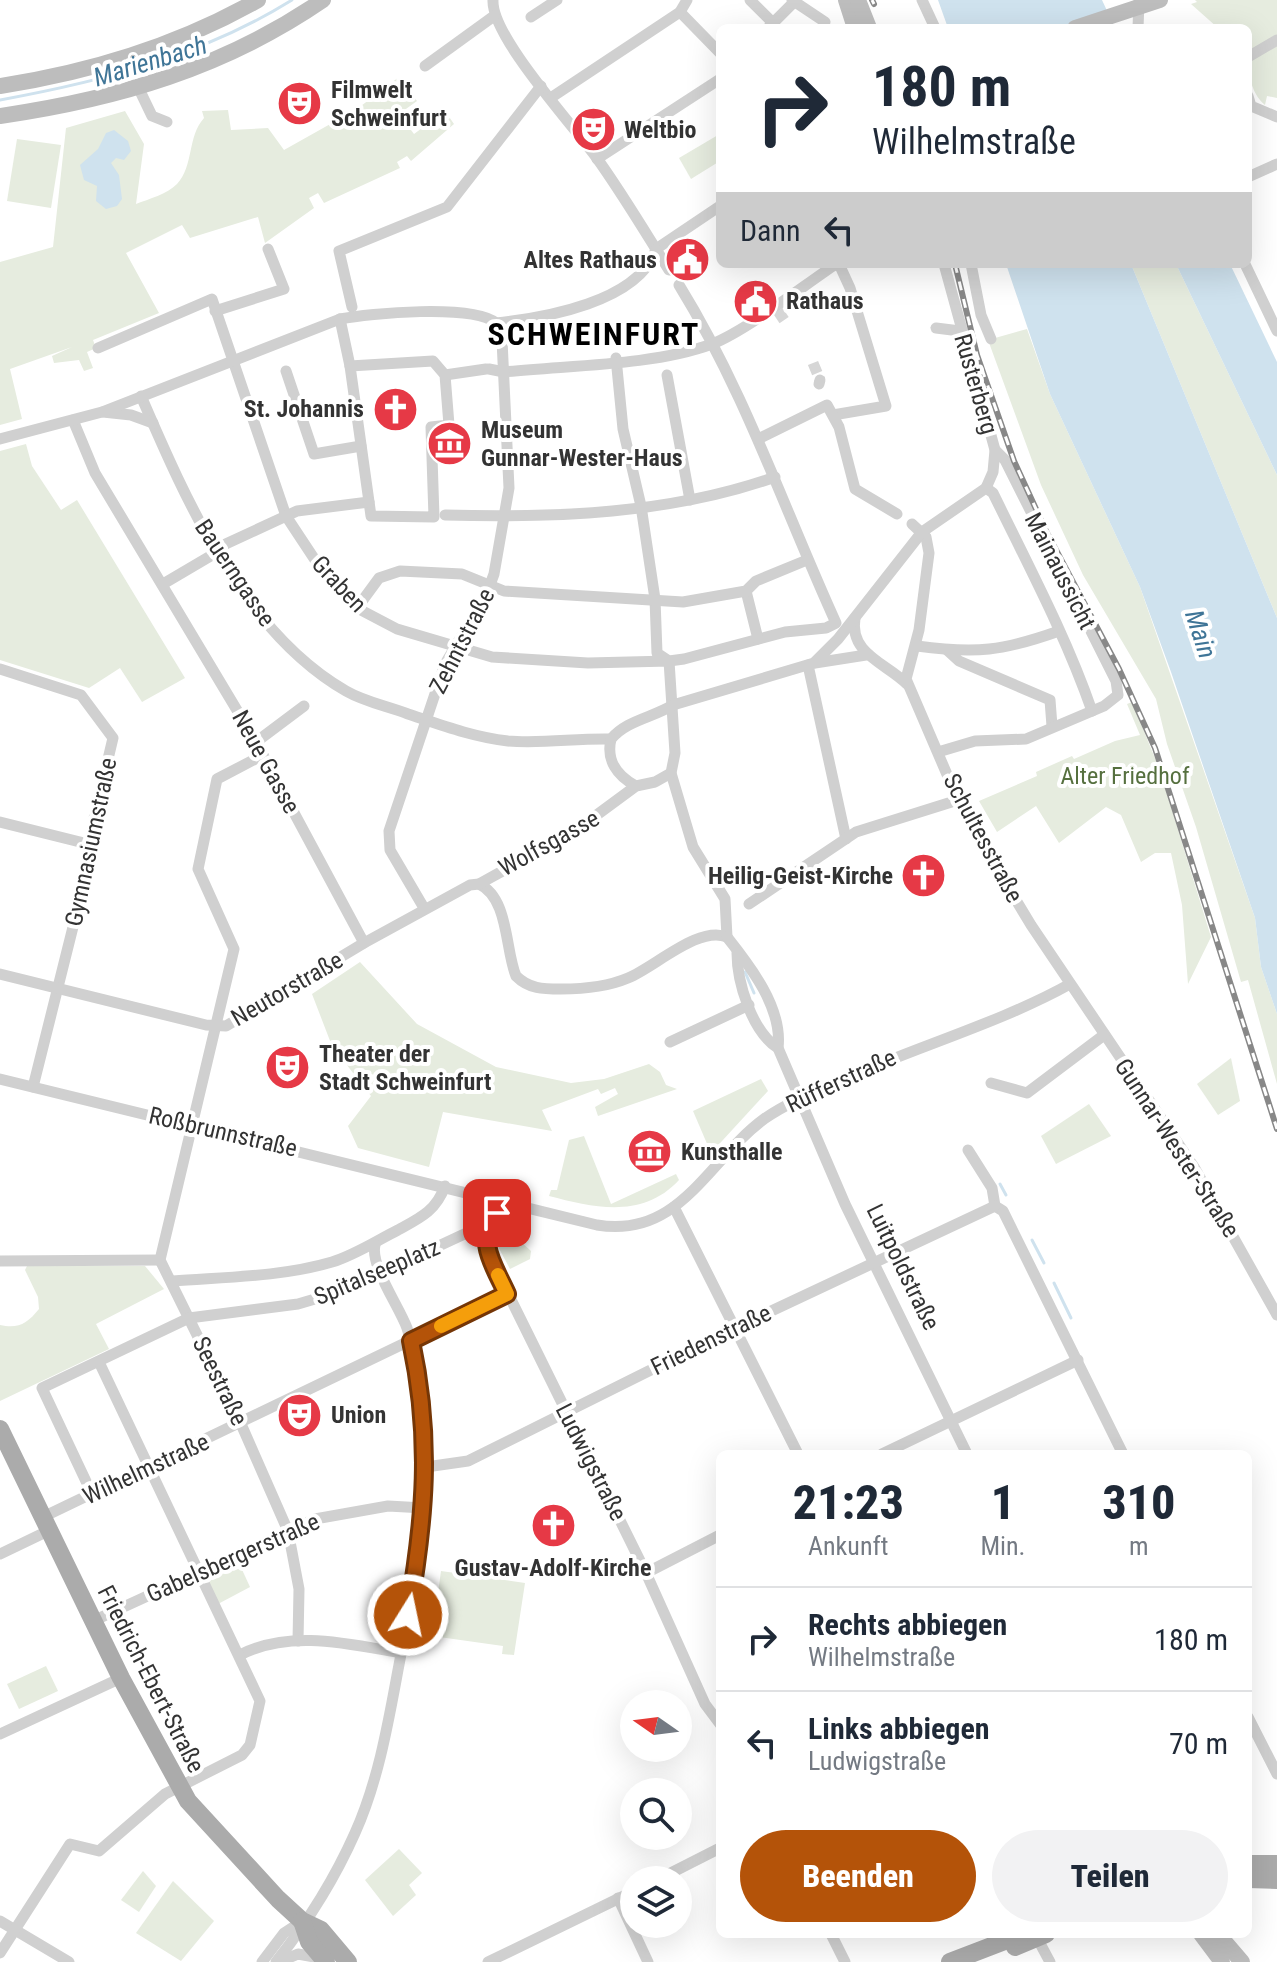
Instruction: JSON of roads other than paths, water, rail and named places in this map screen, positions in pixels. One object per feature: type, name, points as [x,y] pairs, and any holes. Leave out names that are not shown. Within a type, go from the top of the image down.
[{"type":"main road","points":[[0,86],[94,69],[144,53],[202,29],[258,0]]},
{"type":"main road","points":[[0,116],[139,89],[227,55],[323,0]]},
{"type":"main road","points":[[846,0],[854,24]]},
{"type":"main road","points":[[858,0],[867,24]]},
{"type":"main road","points":[[1087,24],[1160,0]]},
{"type":"main road","name":"Friedrich-Ebert-Straße","points":[[0,1429],[121,1678],[178,1786],[205,1823],[302,1921]]},
{"type":"main road","points":[[1252,1864],[1277,1864]]},
{"type":"main road","points":[[1252,1879],[1277,1880]]},
{"type":"main road","points":[[302,1921],[309,1942],[325,1961]]},
{"type":"main road","points":[[302,1921],[321,1930],[348,1962]]},
{"type":"main road","points":[[950,1962],[1026,1938]]},
{"type":"main road","points":[[974,1962],[1029,1938]]},
{"type":"main road","points":[[1204,1938],[1222,1962]]},
{"type":"main road","points":[[1221,1938],[1242,1962]]},
{"type":"street","points":[[531,17],[557,0]]},
{"type":"street","points":[[552,97],[680,12],[687,0]]},
{"type":"street","points":[[750,0],[768,24]]},
{"type":"street","points":[[922,0],[933,24]]},
{"type":"street","points":[[1138,24],[1139,0]]},
{"type":"street","points":[[772,24],[794,1],[825,22]]},
{"type":"street","points":[[425,66],[493,5],[541,86],[597,159],[669,270]]},
{"type":"street","points":[[680,12],[716,49]]},
{"type":"street","points":[[1252,54],[1277,40]]},
{"type":"street","points":[[597,159],[716,82]]},
{"type":"street","points":[[352,307],[339,251],[447,207],[541,86]]},
{"type":"street","points":[[139,89],[152,116],[167,122]]},
{"type":"street","points":[[1252,104],[1277,117]]},
{"type":"street","points":[[1252,175],[1277,164]]},
{"type":"street","points":[[0,439],[102,412],[340,319],[381,312],[453,313],[484,316],[496,323],[548,315],[597,300],[641,274],[656,249],[716,209]]},
{"type":"street","points":[[98,348],[212,299],[215,311],[284,289],[268,249]]},
{"type":"street","points":[[445,375],[664,355],[715,343],[776,308],[831,268]]},
{"type":"street","points":[[758,439],[830,410],[886,406],[850,288],[839,268]]},
{"type":"street","name":"Rusterberg","points":[[945,268],[995,450],[993,472],[986,488]]},
{"type":"street","points":[[972,268],[981,315],[991,339]]},
{"type":"street","points":[[1247,268],[1277,331]]},
{"type":"street","points":[[679,285],[715,343],[775,477],[835,628]]},
{"type":"street","name":"Graben","points":[[215,311],[286,516],[325,575],[357,608],[397,629],[453,648],[521,660],[669,661],[785,632],[835,628]]},
{"type":"street","points":[[340,319],[350,366],[371,516],[434,517],[431,427],[449,425],[445,375],[433,361],[350,366]]},
{"type":"street","name":"Zehntstraße","points":[[424,908],[388,839],[453,648],[490,586],[505,515],[509,488],[504,372],[502,340],[496,323]]},
{"type":"street","points":[[936,328],[960,331]]},
{"type":"street","points":[[617,360],[623,429],[641,506],[655,599],[657,653],[669,661],[675,753],[671,773],[693,847],[725,899],[727,937],[751,968],[775,1018],[778,1048]]},
{"type":"street","points":[[286,371],[314,454],[361,446]]},
{"type":"street","points":[[667,375],[690,500]]},
{"type":"street","name":"Bauerngasse","points":[[141,396],[177,483],[218,549],[263,619],[313,669],[359,697],[426,720],[504,740],[611,739]]},
{"type":"street","points":[[830,410],[845,450],[850,483],[860,493],[897,514]]},
{"type":"street","points":[[102,412],[131,415],[153,423]]},
{"type":"street","name":"Neue Gasse","points":[[73,420],[103,487],[256,742],[364,943]]},
{"type":"street","name":"Mainaussicht","points":[[995,450],[1005,460],[1116,681],[1118,695],[1092,711]]},
{"type":"street","points":[[445,515],[584,513],[722,494],[775,477]]},
{"type":"street","points":[[846,839],[811,664],[835,628],[855,618],[922,532],[986,488],[993,493],[1059,631],[1092,711],[1020,740],[975,741],[938,752]]},
{"type":"street","points":[[163,584],[218,549],[286,516],[304,509],[369,502]]},
{"type":"street","points":[[908,686],[907,669],[917,646],[929,553],[922,532],[912,524]]},
{"type":"street","points":[[357,608],[379,578],[400,571],[462,574],[504,591],[683,602],[746,591],[756,581],[807,560]]},
{"type":"street","points":[[746,591],[758,639]]},
{"type":"street","points":[[855,618],[855,634],[866,655],[893,669],[908,686]]},
{"type":"street","points":[[917,646],[947,650],[1009,648],[1059,631]]},
{"type":"street","points":[[947,650],[959,661],[1050,700],[1052,726]]},
{"type":"street","points":[[636,786],[620,775],[611,760],[611,739],[619,729],[652,718],[673,705],[811,664],[866,655]]},
{"type":"street","name":"Gymnasiumstraße","points":[[0,669],[81,695],[113,738],[88,844],[90,859],[33,1087]]},
{"type":"street","name":"Schultesstraße","points":[[908,686],[958,800],[1031,925],[1070,984]]},
{"type":"street","points":[[256,742],[304,706]]},
{"type":"street","points":[[652,718],[663,724],[673,740]]},
{"type":"street","points":[[0,1261],[160,1260],[234,949],[198,869],[217,779],[263,755]]},
{"type":"street","name":"Wolfsgasse","points":[[424,908],[470,885],[479,884],[575,831],[636,786],[655,782],[671,773]]},
{"type":"street","points":[[749,904],[846,839],[874,825],[958,800]]},
{"type":"street","points":[[0,822],[88,844]]},
{"type":"street","points":[[479,884],[490,893],[497,907],[516,976],[534,988],[583,989],[611,984],[641,971],[704,935],[727,937]]},
{"type":"street","name":"Neutorstraße","points":[[0,974],[217,1026],[237,1022],[424,908]]},
{"type":"street","points":[[737,953],[739,976],[749,1005],[770,1043],[778,1048]]},
{"type":"street","name":"Gunnar-Wester-Straße","points":[[1070,984],[1194,1167],[1277,1315]]},
{"type":"street","name":"Rüfferstraße","points":[[445,1186],[615,1228],[633,1226],[674,1207],[753,1127],[799,1099],[946,1036],[1039,1001],[1070,984]]},
{"type":"street","points":[[670,1042],[749,1005]]},
{"type":"street","points":[[991,1083],[1027,1093],[1104,1035]]},
{"type":"street","name":"Luitpoldstraße","points":[[778,1048],[875,1263],[965,1450]]},
{"type":"street","name":"Roßbrunnstraße","points":[[0,1079],[445,1186]]},
{"type":"street","points":[[968,1150],[992,1188],[995,1206],[1003,1211],[1121,1450]]},
{"type":"street","name":"Spitalseeplatz","points":[[173,1281],[299,1269],[334,1261],[375,1245],[435,1207],[445,1186]]},
{"type":"street","points":[[486,1231],[497,1213],[510,1203]]},
{"type":"street","name":"Friedenstraße","points":[[426,1467],[468,1461],[735,1328],[995,1206]]},
{"type":"street","points":[[674,1207],[796,1450]]},
{"type":"street","name":"Spitalseeplatz","points":[[92,1494],[42,1388],[189,1318],[298,1304],[382,1274],[473,1230],[486,1231]]},
{"type":"street","name":"Ludwigstraße","points":[[486,1231],[486,1250],[646,1573],[705,1704],[716,1719]]},
{"type":"street","points":[[277,1962],[343,1856],[366,1805],[379,1762],[401,1653],[424,1508],[424,1409],[411,1341],[374,1256],[375,1245]]},
{"type":"street","name":"Seestraße","points":[[160,1260],[241,1424],[288,1531],[299,1589],[298,1641]]},
{"type":"street","name":"Wilhelmstraße","points":[[0,1554],[92,1494],[507,1294]]},
{"type":"street","points":[[890,1450],[1078,1360]]},
{"type":"street","points":[[0,1953],[70,1844],[99,1851],[178,1786],[242,1755],[250,1745],[259,1693],[198,1573],[99,1362]]},
{"type":"street","name":"Gabelsbergerstraße","points":[[93,1621],[315,1519],[351,1510],[388,1506],[424,1508]]},
{"type":"street","points":[[646,1573],[716,1537]]},
{"type":"street","points":[[240,1655],[268,1644],[298,1641],[338,1642],[401,1653]]},
{"type":"street","points":[[0,1734],[121,1678]]},
{"type":"street","points":[[1252,1725],[1277,1774]]},
{"type":"street","points":[[685,1866],[716,1850]]},
{"type":"street","points":[[488,1962],[618,1898],[648,1962]]},
{"type":"street","points":[[0,1921],[69,1962]]},
{"type":"street","points":[[262,1962],[284,1933],[302,1921]]},
{"type":"street","points":[[833,1938],[845,1962]]},
{"type":"street","points":[[1038,1938],[1050,1962]]},
{"type":"street","points":[[277,1962],[298,1954],[325,1961]]},
{"type":"water","points":[[938,0],[1102,0],[1113,24],[947,24]]},
{"type":"water","points":[[114,130],[128,141],[131,151],[124,160],[116,158],[111,163],[119,175],[122,199],[117,206],[106,209],[96,201],[97,186],[84,180],[80,165],[98,149],[106,133]]},
{"type":"water","name":"Main","points":[[1007,268],[1133,268],[1277,618],[1277,1014],[1261,967],[1255,918],[1140,587],[1050,394]]},
{"type":"water","points":[[1178,268],[1232,268],[1277,362],[1277,475]]},
{"type":"waterway","name":"Marienbach","points":[[0,100],[151,64],[223,37],[292,0]]},
{"type":"waterway","points":[[745,972],[754,993]]},
{"type":"waterway","points":[[1000,1184],[1006,1195]]},
{"type":"waterway","points":[[1032,1240],[1044,1263]]},
{"type":"waterway","points":[[1054,1283],[1071,1318]]},
{"type":"tunnel","points":[[778,311],[786,323]]},
{"type":"tunnel","points":[[813,363],[820,380]]},
{"type":"railway","points":[[872,0],[874,4]]},
{"type":"railway","points":[[956,268],[977,355],[1014,461],[1047,533],[1119,669],[1155,748],[1277,1129]]},
{"type":"place","name":"Filmwelt Schweinfurt","points":[[300,104]]},
{"type":"place","name":"Weltbio","points":[[593,130]]},
{"type":"place","name":"Altes Rathaus","points":[[688,260]]},
{"type":"place","name":"Rathaus","points":[[755,301]]},
{"type":"place","name":"St. Johannis","points":[[395,409]]},
{"type":"place","name":"Museum Gunnar-Wester-Haus","points":[[450,444]]},
{"type":"place","name":"Heilig-Geist-Kirche","points":[[924,876]]},
{"type":"place","name":"Theater der Stadt Schweinfurt","points":[[288,1068]]},
{"type":"place","name":"Kunsthalle","points":[[650,1152]]},
{"type":"place","name":"Union","points":[[300,1415]]},
{"type":"place","name":"Gustav-Adolf-Kirche","points":[[553,1526]]},
{"type":"district","name":"SCHWEINFURT","points":[[594,334]]},
{"type":"park label","name":"Alter Friedhof","points":[[1125,776]]}]
